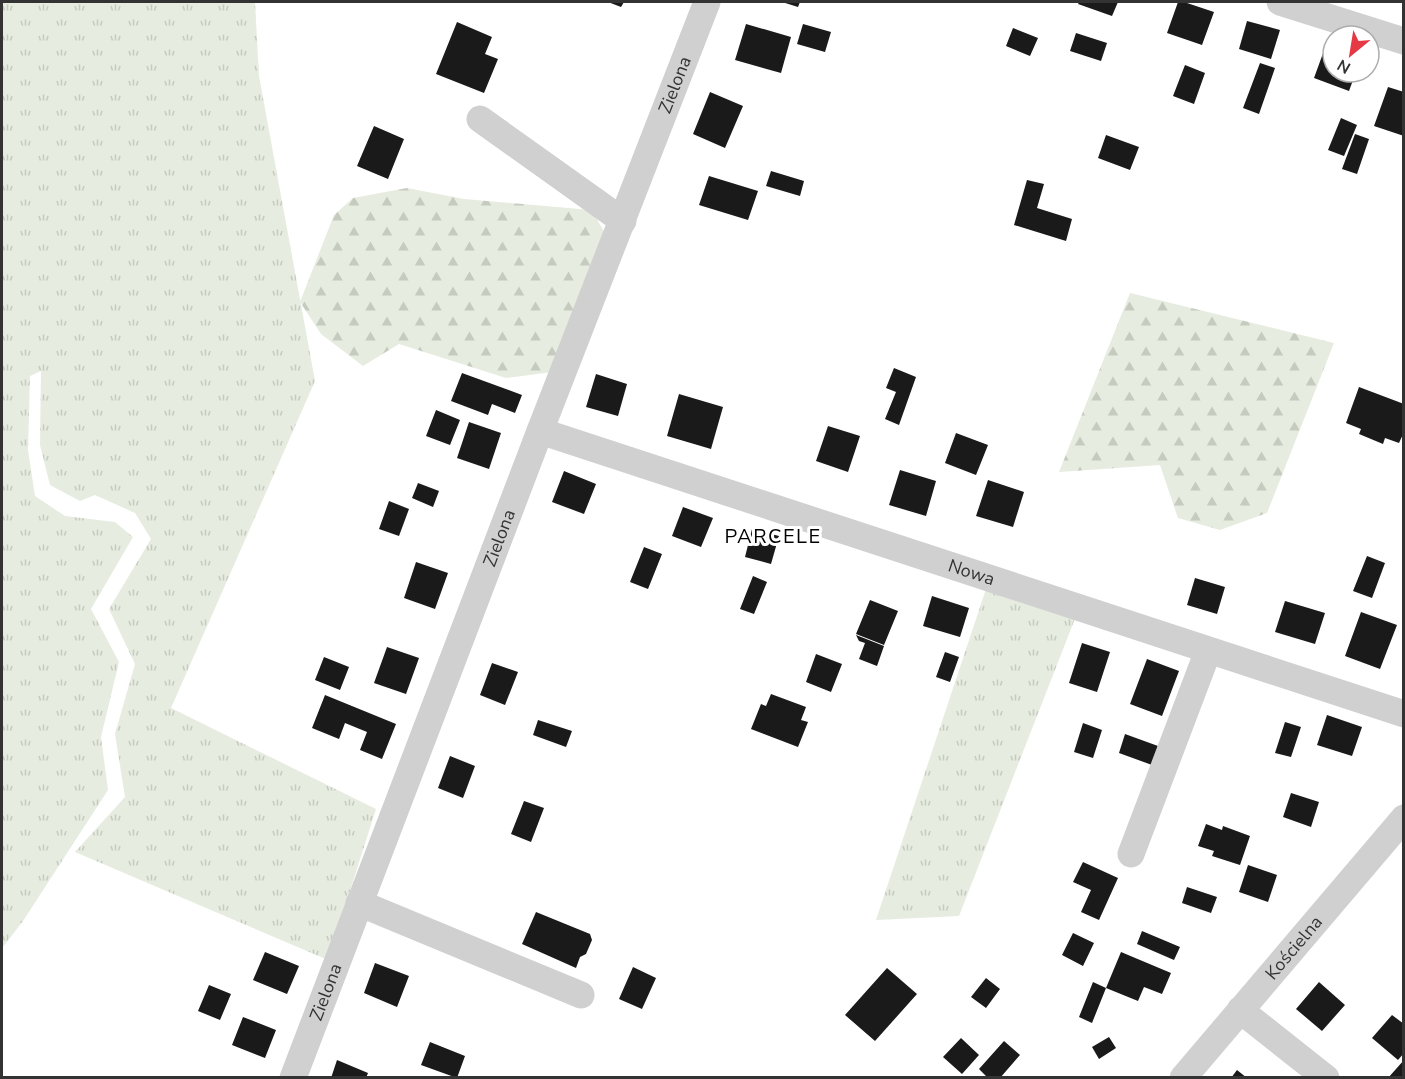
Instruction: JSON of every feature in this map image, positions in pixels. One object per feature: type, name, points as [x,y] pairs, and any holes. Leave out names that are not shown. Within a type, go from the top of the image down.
[{"type":"street","name":"Zielona","points":[[293,1077],[540,430],[707,2]]},
{"type":"street","points":[[1280,2],[1404,41]]},
{"type":"street","points":[[480,118],[623,221]]},
{"type":"street","name":"Nowa","points":[[540,430],[1404,714]]},
{"type":"street","points":[[1131,854],[1208,651]]},
{"type":"street","name":"Kościelna","points":[[1183,1077],[1404,819]]},
{"type":"street","points":[[359,903],[581,994]]},
{"type":"street","points":[[1240,1010],[1326,1077]]},
{"type":"green space","points":[[2,2],[255,2],[259,76],[315,381],[171,708],[376,809],[328,960],[75,852],[125,797],[115,734],[135,664],[109,609],[151,539],[135,513],[95,495],[80,501],[50,485],[40,445],[41,371],[30,376],[28,450],[35,496],[65,516],[115,522],[133,537],[91,609],[119,662],[101,737],[108,790],[23,921],[2,948]]},
{"type":"green space","points":[[407,188],[464,199],[591,210],[607,236],[553,372],[506,378],[399,344],[363,366],[321,334],[300,302],[334,215],[353,198]]},
{"type":"green space","points":[[1130,293],[1334,343],[1267,513],[1220,530],[1178,518],[1160,465],[1059,472]]},
{"type":"green space","points":[[987,586],[1076,616],[959,916],[876,920]]},
{"type":"building","points":[[608,2],[624,2],[621,7]]},
{"type":"building","points":[[782,2],[800,2],[798,7]]},
{"type":"building","points":[[1079,2],[1118,2],[1112,16],[1078,4]]},
{"type":"building","points":[[1178,2],[1214,12],[1202,45],[1167,33]]},
{"type":"building","points":[[1247,21],[1280,30],[1271,59],[1239,49]]},
{"type":"building","points":[[457,22],[492,37],[485,54],[498,59],[484,93],[436,74]]},
{"type":"building","points":[[746,24],[791,37],[781,73],[735,60]]},
{"type":"building","points":[[803,24],[831,32],[825,52],[797,44]]},
{"type":"building","points":[[1013,28],[1038,38],[1030,56],[1006,46]]},
{"type":"building","points":[[1076,33],[1107,43],[1101,61],[1070,51]]},
{"type":"building","points":[[1321,59],[1321,81],[1314,78]]},
{"type":"building","points":[[1260,63],[1275,68],[1259,114],[1243,108]]},
{"type":"building","points":[[1185,65],[1205,73],[1194,104],[1173,96]]},
{"type":"building","points":[[1330,84],[1352,84],[1349,91]]},
{"type":"building","points":[[1388,87],[1404,92],[1404,136],[1374,126]]},
{"type":"building","points":[[710,92],[743,106],[725,148],[693,134]]},
{"type":"building","points":[[1341,118],[1357,125],[1344,156],[1328,150]]},
{"type":"building","points":[[374,126],[404,139],[388,179],[357,166]]},
{"type":"building","points":[[1355,134],[1369,139],[1357,174],[1342,169]]},
{"type":"building","points":[[1106,135],[1139,147],[1130,170],[1098,158]]},
{"type":"building","points":[[771,171],[804,181],[800,196],[766,186]]},
{"type":"building","points":[[709,176],[758,191],[748,220],[699,205]]},
{"type":"building","points":[[1027,180],[1044,184],[1037,208],[1072,219],[1066,241],[1014,225]]},
{"type":"building","points":[[894,368],[916,377],[899,425],[885,419],[896,392],[886,388]]},
{"type":"building","points":[[462,373],[522,395],[515,413],[492,404],[488,415],[451,401]]},
{"type":"building","points":[[596,374],[627,384],[618,416],[586,407]]},
{"type":"building","points":[[1359,387],[1404,404],[1404,432],[1399,443],[1385,438],[1383,444],[1359,434],[1361,429],[1346,423]]},
{"type":"building","points":[[679,394],[723,407],[711,449],[667,436]]},
{"type":"building","points":[[436,410],[460,420],[450,445],[426,436]]},
{"type":"building","points":[[469,422],[501,433],[489,469],[457,458]]},
{"type":"building","points":[[828,426],[860,436],[848,472],[816,461]]},
{"type":"building","points":[[956,433],[988,445],[976,475],[945,463]]},
{"type":"building","points":[[900,470],[936,481],[926,516],[889,505]]},
{"type":"building","points":[[564,471],[596,484],[584,514],[552,502]]},
{"type":"building","points":[[988,480],[1024,492],[1013,527],[976,516]]},
{"type":"building","points":[[418,483],[439,491],[433,507],[412,498]]},
{"type":"building","points":[[389,501],[409,509],[399,536],[379,529]]},
{"type":"building","points":[[683,507],[713,518],[701,547],[672,536]]},
{"type":"building","points":[[752,529],[779,536],[771,564],[745,557]]},
{"type":"building","points":[[644,547],[662,554],[648,589],[630,582]]},
{"type":"building","points":[[1367,556],[1385,563],[1372,598],[1353,591]]},
{"type":"building","points":[[416,562],[448,573],[435,609],[404,598]]},
{"type":"building","points":[[753,576],[767,582],[754,614],[740,609]]},
{"type":"building","points":[[1195,578],[1225,587],[1217,614],[1187,605]]},
{"type":"building","points":[[932,596],[969,608],[960,637],[923,626]]},
{"type":"building","points":[[870,600],[898,611],[884,645],[856,634]]},
{"type":"building","points":[[1285,601],[1325,613],[1315,644],[1275,632]]},
{"type":"building","points":[[1361,612],[1397,625],[1380,669],[1345,656]]},
{"type":"building","points":[[856,635],[884,646],[877,666],[859,659],[865,643],[859,641]]},
{"type":"building","points":[[1082,643],[1110,652],[1097,692],[1069,683]]},
{"type":"building","points":[[387,647],[419,658],[406,694],[374,683]]},
{"type":"building","points":[[945,652],[959,657],[950,682],[936,677]]},
{"type":"building","points":[[816,654],[842,664],[831,692],[806,682]]},
{"type":"building","points":[[324,657],[349,667],[340,690],[315,680]]},
{"type":"building","points":[[1147,659],[1179,671],[1162,716],[1130,704]]},
{"type":"building","points":[[492,663],[518,672],[505,705],[480,695]]},
{"type":"building","points":[[771,694],[806,707],[801,720],[808,722],[798,747],[751,729],[761,704],[766,706]]},
{"type":"building","points":[[325,695],[396,724],[382,759],[360,750],[367,732],[345,723],[339,739],[312,728]]},
{"type":"building","points":[[1327,715],[1362,727],[1352,756],[1317,745]]},
{"type":"building","points":[[538,720],[572,731],[566,747],[533,735]]},
{"type":"building","points":[[1285,722],[1301,727],[1291,757],[1275,753]]},
{"type":"building","points":[[1083,723],[1102,730],[1093,758],[1074,752]]},
{"type":"building","points":[[1125,734],[1158,746],[1152,765],[1119,753]]},
{"type":"building","points":[[450,756],[475,766],[463,798],[438,788]]},
{"type":"building","points":[[1291,793],[1319,802],[1311,827],[1283,817]]},
{"type":"building","points":[[524,801],[544,808],[531,842],[511,834]]},
{"type":"building","points":[[1206,824],[1222,830],[1223,826],[1250,836],[1240,865],[1212,856],[1214,851],[1198,846]]},
{"type":"building","points":[[1083,862],[1118,878],[1099,920],[1081,912],[1091,890],[1073,882]]},
{"type":"building","points":[[1248,865],[1277,875],[1268,902],[1239,892]]},
{"type":"building","points":[[1187,887],[1217,897],[1211,913],[1182,903]]},
{"type":"building","points":[[536,912],[590,934],[592,940],[586,954],[580,957],[576,968],[522,944]]},
{"type":"building","points":[[1142,931],[1180,947],[1174,960],[1137,944]]},
{"type":"building","points":[[1073,933],[1094,943],[1083,966],[1062,955]]},
{"type":"building","points":[[265,952],[299,966],[287,994],[253,980]]},
{"type":"building","points":[[1121,952],[1171,973],[1162,994],[1144,987],[1138,1001],[1106,988]]},
{"type":"building","points":[[375,963],[409,976],[397,1007],[364,993]]},
{"type":"building","points":[[633,967],[656,978],[642,1009],[619,999]]},
{"type":"building","points":[[887,968],[917,994],[875,1041],[845,1015]]},
{"type":"building","points":[[986,978],[1000,989],[986,1008],[971,997]]},
{"type":"building","points":[[1093,982],[1106,988],[1092,1023],[1079,1017]]},
{"type":"building","points":[[1319,982],[1345,1005],[1322,1031],[1296,1009]]},
{"type":"building","points":[[209,985],[231,994],[220,1020],[198,1011]]},
{"type":"building","points":[[1392,1015],[1404,1024],[1404,1053],[1398,1060],[1372,1038]]},
{"type":"building","points":[[243,1017],[276,1030],[265,1058],[232,1045]]},
{"type":"building","points":[[1109,1037],[1116,1048],[1099,1059],[1092,1047]]},
{"type":"building","points":[[961,1038],[979,1055],[962,1074],[943,1057]]},
{"type":"building","points":[[1004,1041],[1020,1055],[1000,1078],[988,1078],[979,1069]]},
{"type":"building","points":[[430,1042],[465,1056],[457,1078],[421,1065]]},
{"type":"building","points":[[337,1060],[368,1073],[366,1078],[331,1078]]},
{"type":"building","points":[[1404,1060],[1404,1078],[1388,1078]]},
{"type":"building","points":[[1237,1070],[1247,1078],[1231,1078]]},
{"type":"district","name":"PARCELE","points":[[773,536]]}]
